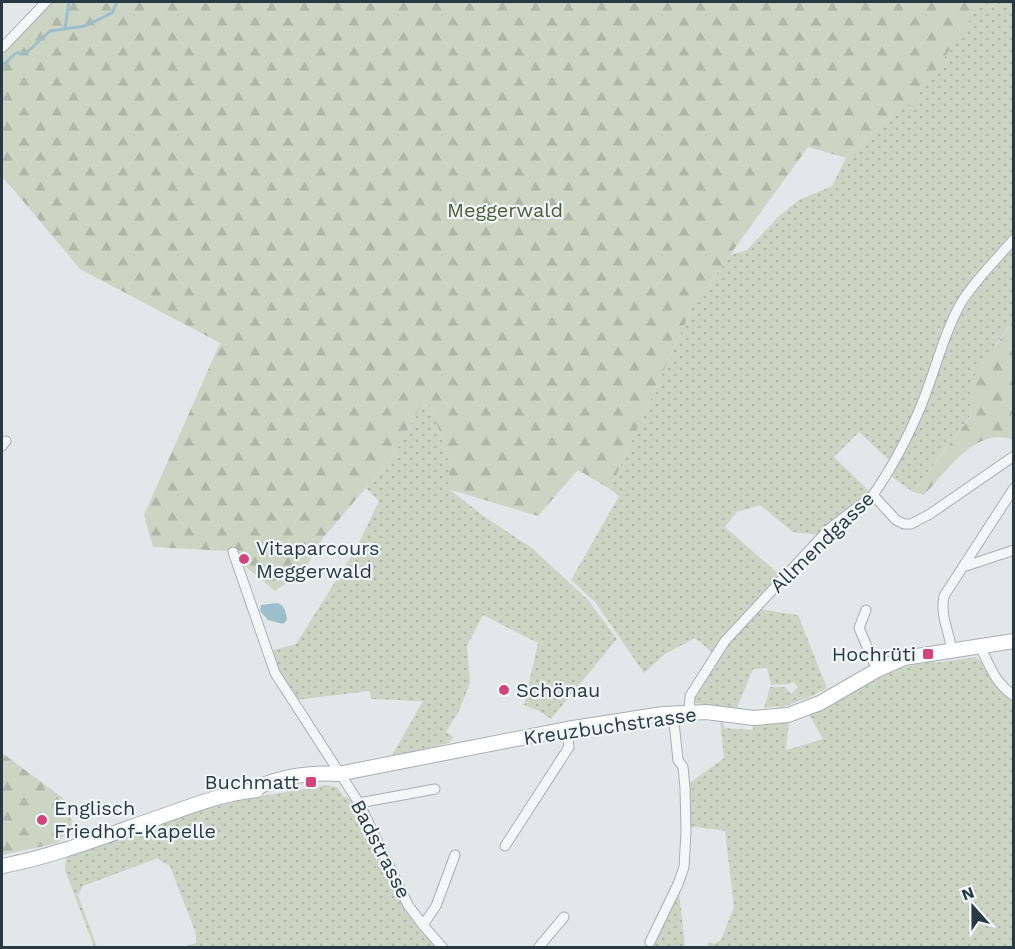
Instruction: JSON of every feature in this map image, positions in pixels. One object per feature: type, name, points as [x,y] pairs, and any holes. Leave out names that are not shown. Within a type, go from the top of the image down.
[{"type":"street","points":[[2,48],[46,2]]},
{"type":"street","name":"Allmendgasse","points":[[689,712],[690,696],[725,641],[830,529],[873,495],[892,464],[921,406],[961,304],[1014,239]]},
{"type":"street","points":[[873,495],[896,520],[904,524],[911,524],[930,514],[1014,456]]},
{"type":"street","points":[[952,651],[941,608],[944,596],[1014,488]]},
{"type":"street","points":[[963,567],[1014,550]]},
{"type":"street","name":"Badstrasse","points":[[234,552],[275,673],[319,738],[338,774],[359,803],[408,905],[443,948]]},
{"type":"street","points":[[866,610],[859,628],[877,670]]},
{"type":"street","name":"Kreuzbuchstrasse","points":[[2,866],[75,847],[189,807],[249,791],[322,780],[338,774],[567,729],[673,713],[689,712],[754,718],[788,715],[819,703],[877,670],[904,658],[1014,641]]},
{"type":"street","points":[[980,647],[993,674],[1003,688],[1014,696]]},
{"type":"street","points":[[650,942],[684,867],[685,788],[683,767],[678,760],[673,713]]},
{"type":"street","points":[[505,846],[569,747],[567,729]]},
{"type":"street","points":[[359,803],[435,789]]},
{"type":"street","name":"Badstrasse","points":[[423,925],[436,906],[455,855]]},
{"type":"street","points":[[538,948],[564,917]]},
{"type":"green space","name":"Meggerwald","points":[[53,2],[982,2],[912,105],[901,106],[846,158],[808,147],[693,306],[610,489],[578,470],[538,516],[448,489],[450,466],[431,405],[421,406],[393,456],[323,538],[305,569],[275,591],[227,551],[153,547],[144,515],[220,343],[80,269],[2,176],[2,53]]},
{"type":"green space","points":[[982,2],[1013,2],[1014,237],[1009,243],[1013,248],[1013,321],[997,342],[970,393],[971,415],[913,492],[887,473],[892,463],[859,432],[834,457],[871,493],[820,535],[793,532],[760,505],[737,512],[725,527],[782,577],[713,653],[695,638],[665,654],[644,673],[595,602],[571,580],[619,496],[610,489],[693,306],[730,255],[747,250],[779,216],[799,200],[832,186],[846,158],[901,106]]},
{"type":"green space","points":[[1013,321],[1013,440],[1000,437],[987,439],[975,445],[963,453],[924,495],[913,492],[971,416],[970,393],[975,375]]},
{"type":"green space","points":[[431,405],[450,466],[449,489],[482,515],[532,548],[588,600],[617,639],[551,719],[524,705],[538,643],[483,615],[467,646],[470,683],[459,711],[446,732],[453,737],[449,743],[391,757],[423,701],[371,699],[370,691],[295,700],[285,686],[270,651],[296,644],[357,547],[379,501],[366,488],[393,456],[421,406]]},
{"type":"green space","points":[[759,609],[798,615],[827,688],[780,708],[779,706],[764,708],[770,687],[785,687],[791,694],[798,687],[793,682],[771,685],[767,668],[753,669],[737,708],[695,703],[694,696],[722,648]]},
{"type":"green space","points":[[975,657],[987,666],[1013,699],[1013,947],[707,947],[709,942],[714,944],[721,940],[734,907],[725,831],[689,826],[687,785],[724,758],[720,719],[725,728],[753,730],[753,724],[789,722],[786,750],[823,739],[808,713],[882,673],[934,661],[935,663]]},
{"type":"green space","points":[[2,753],[67,801],[72,825],[58,843],[2,855]]},
{"type":"green space","points":[[326,785],[337,787],[344,797],[350,798],[409,915],[437,947],[183,947],[196,943],[196,934],[170,866],[158,858],[83,886],[78,895],[97,947],[94,947],[65,870],[66,858],[199,811],[247,799]]},
{"type":"green space","points":[[679,892],[685,947],[651,948],[651,945]]},
{"type":"water","points":[[277,603],[286,612],[287,620],[283,624],[268,620],[260,611],[261,605]]},
{"type":"waterway","points":[[65,28],[69,2]]},
{"type":"waterway","points":[[2,66],[16,53],[26,53],[50,31],[85,26],[112,13],[117,2]]},
{"type":"place","name":"Vitaparcours Meggerwald","points":[[244,559]]},
{"type":"place","name":"Hochrüti","points":[[928,654]]},
{"type":"place","name":"Schönau","points":[[504,690]]},
{"type":"place","name":"Buchmatt","points":[[311,782]]},
{"type":"place","name":"Englisch Friedhof-Kapelle","points":[[42,820]]}]
